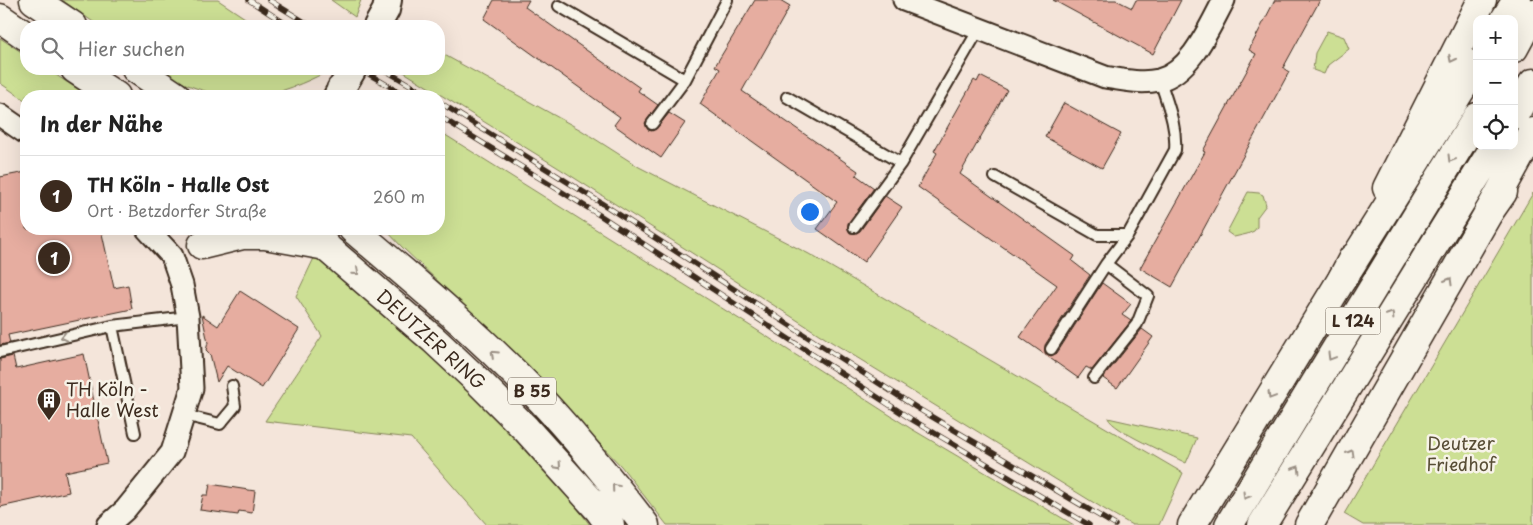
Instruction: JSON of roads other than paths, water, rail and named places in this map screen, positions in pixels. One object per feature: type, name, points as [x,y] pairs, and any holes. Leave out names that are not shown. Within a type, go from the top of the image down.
[{"type":"main road","points":[[34,0],[64,20]]},
{"type":"main road","points":[[1342,280],[1482,0]]},
{"type":"main road","points":[[1508,15],[1517,0]]},
{"type":"main road","points":[[1518,41],[1533,13]]},
{"type":"main road","points":[[0,18],[20,32]]},
{"type":"main road","points":[[1192,525],[1473,70]]},
{"type":"main road","points":[[84,75],[107,90]]},
{"type":"main road","points":[[145,75],[167,90]]},
{"type":"main road","points":[[1518,108],[1533,83]]},
{"type":"main road","name":"L 124","points":[[1229,525],[1473,124]]},
{"type":"main road","points":[[1309,525],[1533,132]]},
{"type":"main road","points":[[1489,212],[1533,147]]},
{"type":"main road","name":"L 124","points":[[1262,525],[1493,150]]},
{"type":"main road","points":[[211,237],[242,235],[316,237]]},
{"type":"main road","name":"DEUTZER RING","points":[[362,235],[494,354],[544,403],[619,491],[645,525]]},
{"type":"main road","name":"DEUTZER RING","points":[[316,237],[481,384],[526,429],[599,510],[610,525]]},
{"type":"street","points":[[380,20],[386,10],[388,0]]},
{"type":"street","points":[[911,1],[1105,77],[1139,82],[1160,80],[1176,72],[1197,50],[1224,0]]},
{"type":"street","points":[[0,115],[20,129]]},
{"type":"street","points":[[108,525],[125,510],[172,452],[192,388],[188,318],[182,285],[172,256],[153,235]]},
{"type":"street","points":[[172,256],[211,237]]},
{"type":"lane","points":[[652,124],[685,80],[727,0]]},
{"type":"lane","points":[[559,6],[685,80]]},
{"type":"lane","points":[[854,227],[901,163],[979,29]]},
{"type":"lane","points":[[1051,349],[1106,264],[1128,235],[1175,150],[1176,139],[1172,120],[1160,80]]},
{"type":"lane","points":[[787,97],[901,163]]},
{"type":"lane","points":[[995,177],[1097,234],[1128,235]]},
{"type":"lane","points":[[1094,378],[1137,324],[1148,296],[1106,264]]},
{"type":"lane","points":[[0,352],[112,326],[188,318]]},
{"type":"lane","points":[[112,326],[135,433]]},
{"type":"lane","points":[[184,415],[220,424],[235,406],[232,386]]},
{"type":"railway","points":[[249,0],[280,20]]},
{"type":"railway","points":[[269,0],[301,20]]},
{"type":"railway","points":[[370,75],[396,90]]},
{"type":"railway","points":[[393,75],[419,90]]},
{"type":"railway","points":[[445,106],[606,206],[917,408],[1115,525]]},
{"type":"railway","points":[[445,120],[601,216],[911,419],[1089,525]]},
{"type":"place","name":"TH Köln - Halle Ost","points":[[54,258]]},
{"type":"place","name":"TH Köln - Halle West","points":[[49,421]]},
{"type":"park label","name":"Deutzer Friedhof","points":[[1461,454]]}]
